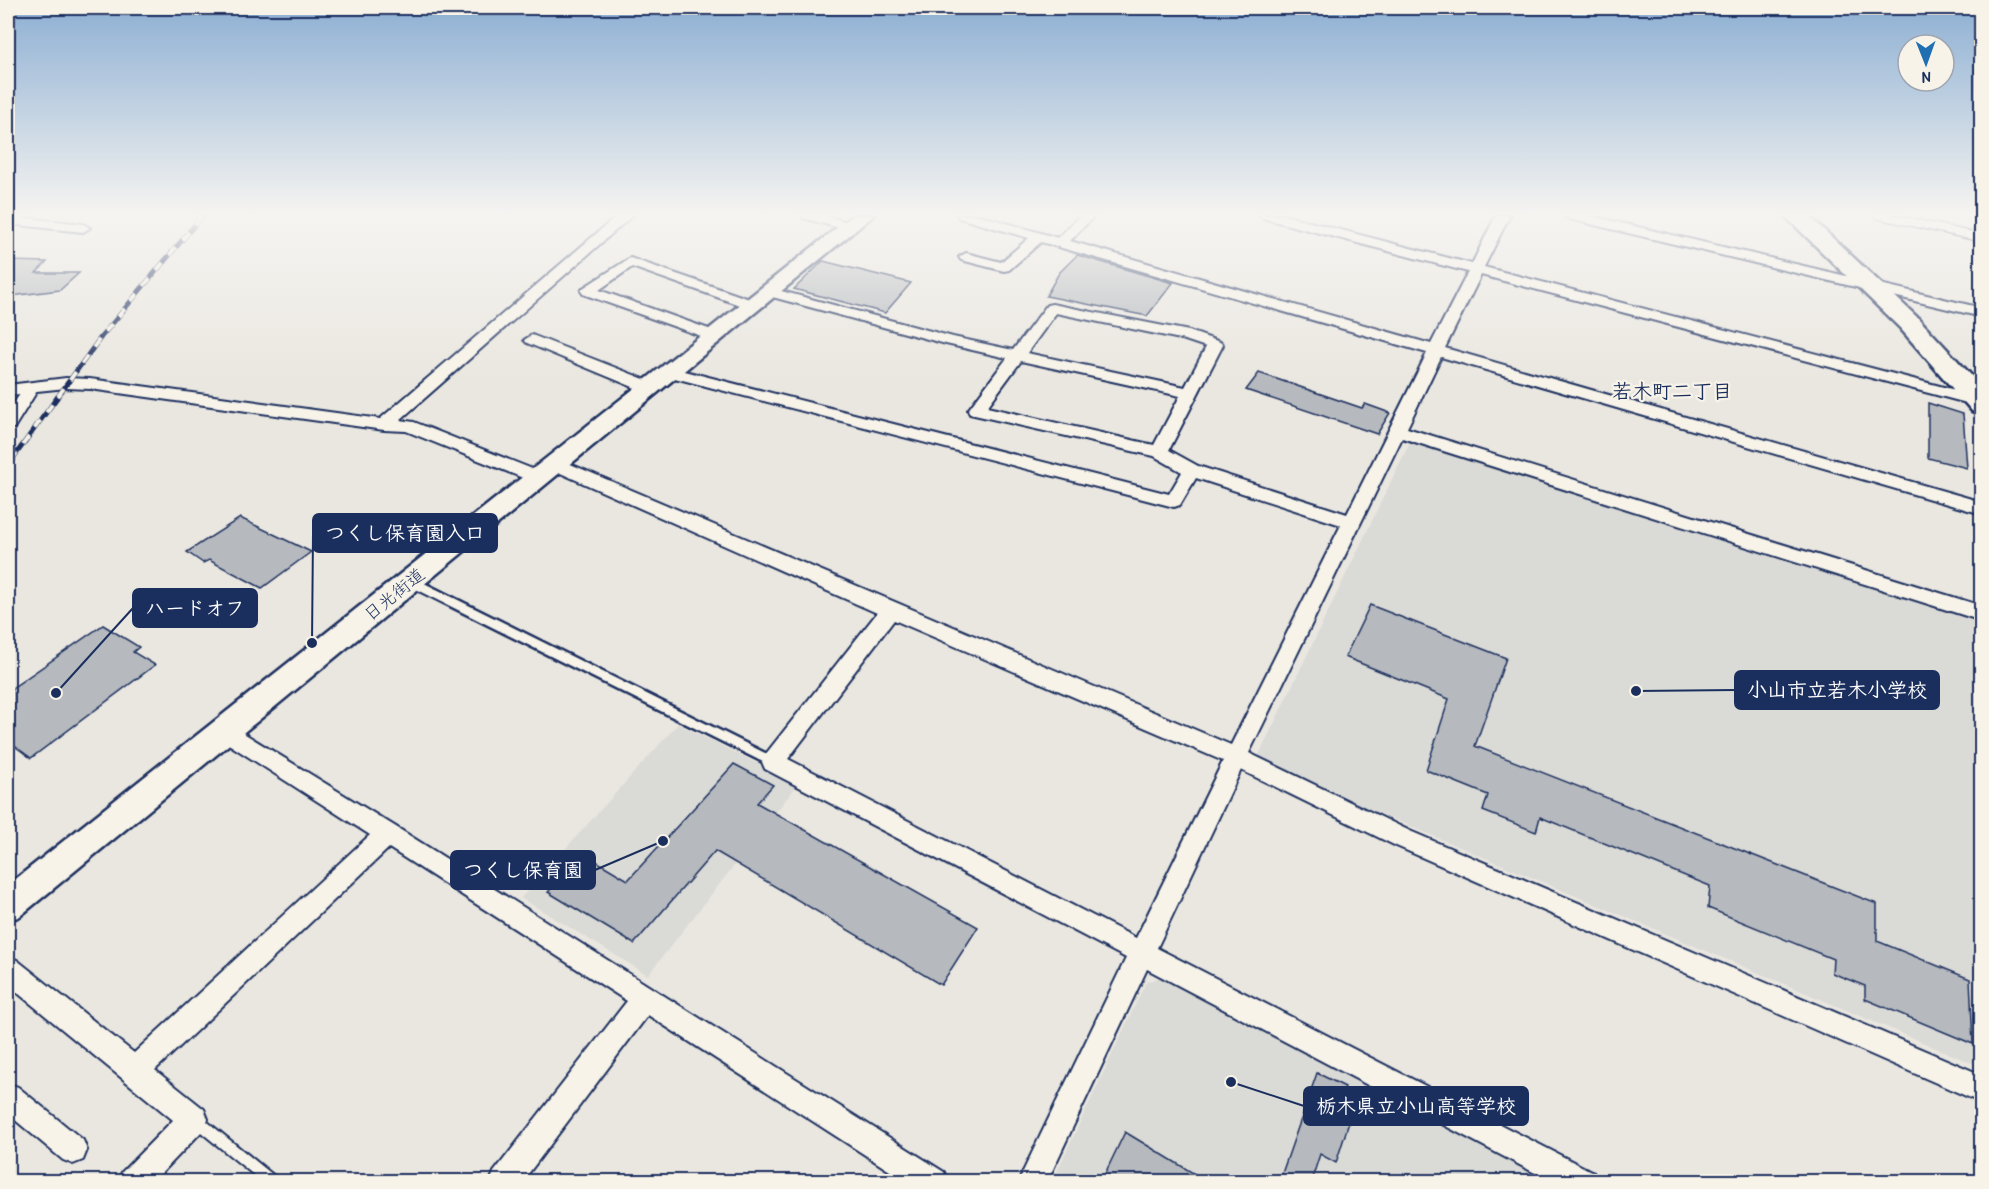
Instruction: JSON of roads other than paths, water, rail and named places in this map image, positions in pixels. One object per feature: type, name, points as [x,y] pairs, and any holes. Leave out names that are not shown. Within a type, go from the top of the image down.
[{"type":"highway","points":[[1855,270],[1875,289],[1980,403]]},
{"type":"main road","name":"日光街道","points":[[8,905],[795,270]]},
{"type":"street","points":[[384,425],[562,270]]},
{"type":"street","points":[[618,270],[588,291],[715,336]]},
{"type":"street","points":[[661,270],[761,298],[1189,393]]},
{"type":"street","points":[[1155,270],[1982,508]]},
{"type":"street","points":[[1032,1182],[1236,757],[1475,270]]},
{"type":"street","points":[[1482,270],[1980,403]]},
{"type":"street","points":[[1798,270],[1982,313]]},
{"type":"street","points":[[1159,452],[1215,345],[1189,336],[1052,308],[976,410],[1159,452],[1192,470],[1351,522]]},
{"type":"street","points":[[532,340],[660,380],[1174,501],[1192,470]]},
{"type":"street","points":[[8,390],[66,382],[90,384],[384,425],[408,426],[547,471],[890,610],[1236,757],[1402,838],[1982,1089]]},
{"type":"street","points":[[8,424],[32,387]]},
{"type":"street","points":[[1396,430],[1982,614]]},
{"type":"street","points":[[890,610],[773,762],[1583,1182]]},
{"type":"street","points":[[224,730],[934,1182]]},
{"type":"street","points":[[135,1071],[388,834]]},
{"type":"street","points":[[8,969],[194,1119],[132,1182]]},
{"type":"street","points":[[504,1182],[645,998]]},
{"type":"street","points":[[8,1097],[73,1150]]},
{"type":"lane","points":[[410,581],[773,762]]},
{"type":"lane","points":[[194,1119],[272,1182]]},
{"type":"railway","points":[[11,461],[101,337],[157,270]]},
{"type":"railway","points":[[8,465],[12,460]]},
{"type":"place","name":"つくし保育園入口","points":[[312,643]]},
{"type":"place","name":"小山市立若木小学校","points":[[1636,691]]},
{"type":"place","name":"ハードオフ","points":[[56,693]]},
{"type":"place","name":"つくし保育園","points":[[663,841]]},
{"type":"place","name":"栃木県立小山高等学校","points":[[1231,1082]]},
{"type":"district","name":"若木町二丁目","points":[[1672,390]]}]
